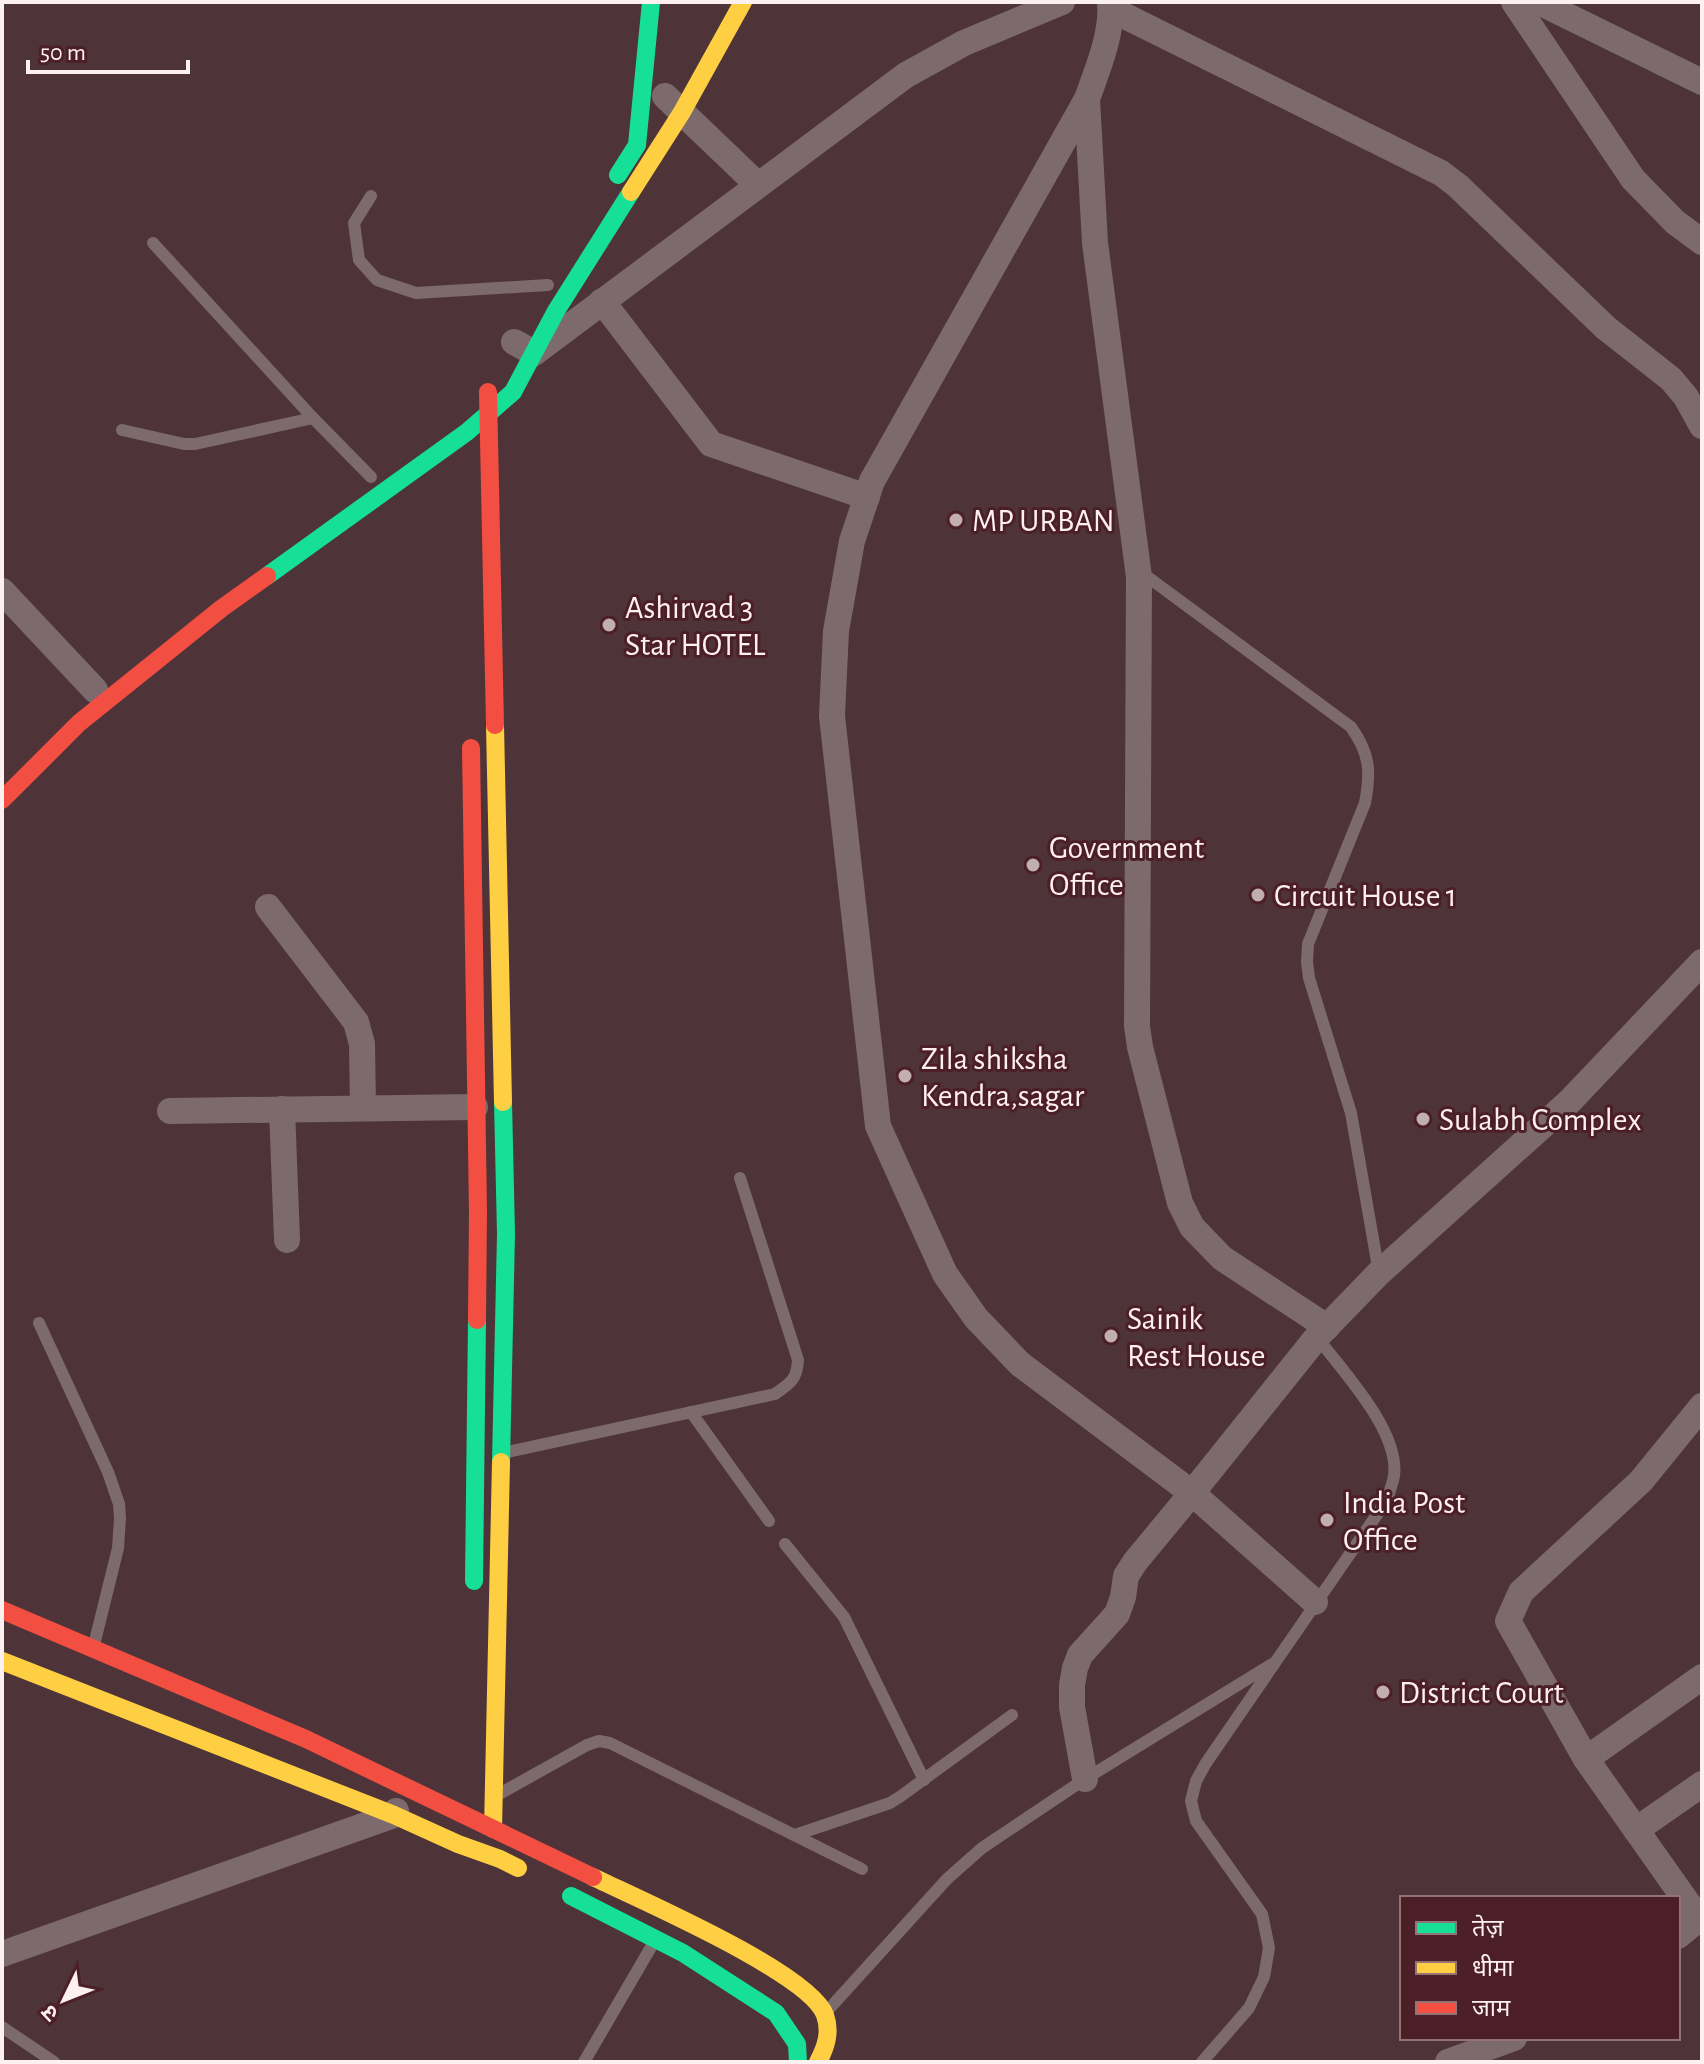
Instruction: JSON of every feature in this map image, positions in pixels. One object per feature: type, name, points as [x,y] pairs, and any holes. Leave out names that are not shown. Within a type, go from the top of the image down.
[{"type":"main road","points":[[637,145],[651,2]]},
{"type":"main road","points":[[605,196],[637,145],[743,2]]},
{"type":"main road","points":[[468,440],[468,409],[488,392],[515,353],[556,311],[673,97]]},
{"type":"main road","points":[[533,309],[552,279]]},
{"type":"main road","points":[[2,800],[79,723],[222,608],[468,440],[489,414],[513,392],[515,353]]},
{"type":"main road","points":[[479,1817],[494,1797],[506,1234],[488,392]]},
{"type":"main road","points":[[2,778],[56,721],[238,574]]},
{"type":"main road","points":[[471,730],[478,1212],[474,1602]]},
{"type":"main road","points":[[2,1610],[306,1739],[410,1789],[479,1817],[734,1945],[807,1991],[808,2036]]},
{"type":"main road","points":[[2,1661],[394,1815],[528,1873]]},
{"type":"main road","points":[[556,1888],[683,1953],[808,2036],[828,2042],[818,2062]]},
{"type":"street","points":[[515,353],[602,301],[917,69],[964,43],[1062,2]]},
{"type":"street","points":[[1514,2],[1633,179],[1675,222],[1702,242]]},
{"type":"street","points":[[1539,2],[1702,82]]},
{"type":"street","points":[[1315,1602],[1192,1493],[1020,1364],[976,1318],[945,1274],[878,1126],[832,716],[836,631],[852,541],[872,481],[1087,99],[1102,53],[1111,6],[1441,173],[1606,328],[1671,379],[1686,397],[1702,426]]},
{"type":"street","points":[[673,97],[758,185]]},
{"type":"street","points":[[1087,99],[1095,243],[1138,570],[1137,1026],[1140,1047],[1180,1203],[1192,1227],[1222,1258],[1322,1332]]},
{"type":"street","points":[[602,301],[711,444],[867,497]]},
{"type":"street","points":[[2,591],[95,690]]},
{"type":"street","points":[[268,907],[356,1022],[362,1044],[363,1108]]},
{"type":"street","points":[[1085,1779],[1072,1707],[1075,1668],[1080,1655],[1117,1614],[1126,1576],[1135,1562],[1322,1332],[1379,1273],[1570,1101],[1702,962]]},
{"type":"street","points":[[170,1111],[475,1107]]},
{"type":"street","points":[[282,1109],[287,1240]]},
{"type":"street","points":[[1680,1934],[1700,1918],[1586,1759],[1508,1621],[1521,1592],[1641,1481],[1702,1406]]},
{"type":"street","points":[[1586,1759],[1702,1677]]},
{"type":"street","points":[[1636,1830],[1702,1784]]},
{"type":"street","points":[[2,1954],[394,1815],[410,1789]]},
{"type":"street","points":[[465,1846],[479,1817]]},
{"type":"street","points":[[479,1817],[491,1855]]},
{"type":"street","points":[[1448,2062],[1508,2040]]},
{"type":"lane","points":[[371,196],[354,223],[359,260],[377,280],[416,293],[552,279]]},
{"type":"lane","points":[[153,243],[371,477]]},
{"type":"lane","points":[[122,430],[195,444],[313,418]]},
{"type":"lane","points":[[1138,570],[1351,727],[1362,743],[1368,760],[1370,781],[1365,803],[1308,944],[1307,962],[1309,978],[1351,1113],[1379,1273]]},
{"type":"lane","points":[[501,1454],[775,1394],[788,1385],[797,1374],[798,1360],[740,1178]]},
{"type":"lane","points":[[39,1323],[108,1472],[119,1504],[118,1548],[93,1648]]},
{"type":"lane","points":[[1202,2062],[1249,2008],[1264,1977],[1269,1948],[1262,1914],[1196,1821],[1191,1801],[1196,1781],[1387,1500],[1395,1474],[1392,1449],[1382,1423],[1322,1332]]},
{"type":"lane","points":[[691,1412],[769,1521]]},
{"type":"lane","points":[[785,1544],[844,1617],[924,1780]]},
{"type":"lane","points":[[808,2036],[947,1879],[982,1848],[1085,1779],[1275,1662]]},
{"type":"lane","points":[[795,1835],[890,1803],[1012,1715]]},
{"type":"lane","points":[[494,1797],[587,1745],[599,1741],[610,1743],[862,1869]]},
{"type":"lane","points":[[584,2062],[656,1939]]},
{"type":"lane","points":[[2,2027],[54,2062]]},
{"type":"traffic: fast","points":[[618,175],[637,145],[651,2]]},
{"type":"traffic: fast","points":[[267,576],[467,432],[513,392],[556,311],[631,192]]},
{"type":"traffic: fast","points":[[501,1462],[506,1234],[503,1102]]},
{"type":"traffic: fast","points":[[474,1581],[477,1320]]},
{"type":"traffic: fast","points":[[571,1896],[683,1953],[776,2013],[797,2044],[798,2062]]},
{"type":"traffic: slow","points":[[631,192],[682,112],[743,2]]},
{"type":"traffic: slow","points":[[495,725],[503,1102]]},
{"type":"traffic: slow","points":[[493,1829],[501,1462]]},
{"type":"traffic: slow","points":[[2,1661],[394,1815],[518,1868]]},
{"type":"traffic: slow","points":[[593,1877],[720,1938],[789,1979],[813,1998],[825,2015],[828,2027],[818,2062]]},
{"type":"traffic: jam","points":[[488,392],[495,725]]},
{"type":"traffic: jam","points":[[2,800],[79,723],[222,608],[267,576]]},
{"type":"traffic: jam","points":[[471,748],[477,1320]]},
{"type":"traffic: jam","points":[[2,1610],[306,1739],[593,1877]]},
{"type":"place","name":"MP URBAN","points":[[956,520]]},
{"type":"place","name":"Ashirvad 3 Star HOTEL","points":[[609,625]]},
{"type":"place","name":"Government Office","points":[[1033,865]]},
{"type":"place","name":"Circuit House 1","points":[[1258,895]]},
{"type":"place","name":"Zila shiksha Kendra,sagar","points":[[905,1076]]},
{"type":"place","name":"Sulabh Complex","points":[[1423,1119]]},
{"type":"place","name":"Sainik Rest House","points":[[1111,1336]]},
{"type":"place","name":"India Post Office","points":[[1327,1520]]},
{"type":"place","name":"District Court","points":[[1383,1692]]}]
